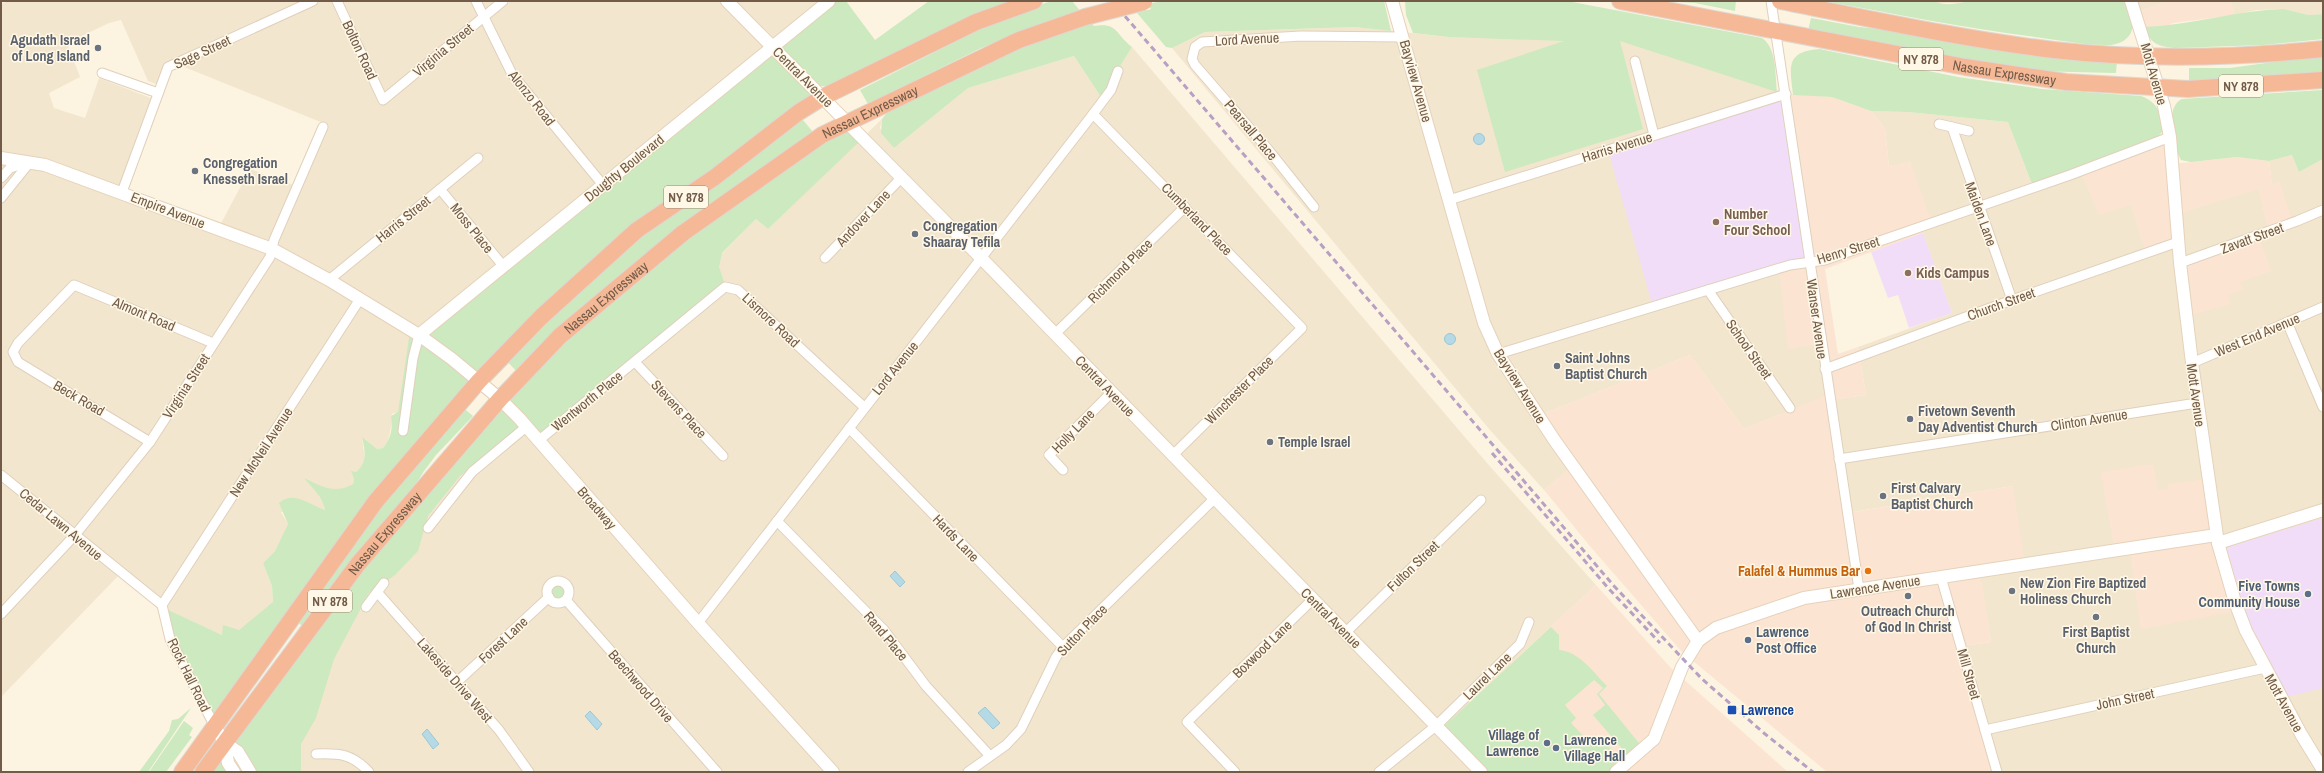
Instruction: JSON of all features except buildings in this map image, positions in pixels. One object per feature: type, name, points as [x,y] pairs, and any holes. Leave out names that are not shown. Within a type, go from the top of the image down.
[{"type":"highway","name":"Nassau Expressway","points":[[182,772],[376,500],[478,381],[541,318],[637,230],[715,177],[799,112],[823,97],[976,22],[1034,1]]},
{"type":"highway","name":"Nassau Expressway","points":[[203,772],[358,564],[500,399],[560,336],[683,233],[822,135],[1019,40],[1085,17],[1145,1]]},
{"type":"highway","name":"Nassau Expressway","points":[[1620,1],[1996,73],[2066,82],[2188,89],[2323,80]]},
{"type":"highway","name":"NY 878","points":[[1780,1],[2018,45],[2088,53],[2149,56],[2238,55],[2323,49]]},
{"type":"street","name":"Sage Street","points":[[122,192],[168,67],[313,1]]},
{"type":"street","name":"Bolton Road","points":[[337,1],[383,100]]},
{"type":"street","name":"Alonzo Road","points":[[476,1],[512,74],[603,185]]},
{"type":"street","name":"Virginia Street","points":[[383,100],[503,1]]},
{"type":"street","name":"Central Avenue","points":[[727,1],[982,259],[1312,600],[1437,725],[1481,772]]},
{"type":"street","name":"Doughty Boulevard","points":[[419,335],[829,1]]},
{"type":"street","name":"Bayview Avenue","points":[[1392,1],[1484,323],[1498,354],[1555,441],[1698,641]]},
{"type":"street","name":"Wanser Avenue","points":[[1771,1],[1786,94],[1838,459],[1859,589]]},
{"type":"street","name":"Mott Avenue","points":[[2131,1],[2159,88],[2170,137],[2180,263],[2197,404],[2217,539],[2235,604],[2246,631],[2265,668],[2323,770]]},
{"type":"street","name":"Lord Avenue","points":[[1192,52],[1195,47],[1202,42],[1307,36],[1403,37]]},
{"type":"street","name":"Pearsall Place","points":[[1192,52],[1192,59],[1195,65],[1267,148],[1314,207]]},
{"type":"street","points":[[1635,61],[1654,136]]},
{"type":"street","name":"Lord Avenue","points":[[698,623],[864,407],[982,259],[1093,114],[1110,90],[1118,71]]},
{"type":"street","points":[[102,73],[158,93]]},
{"type":"street","name":"Harris Avenue","points":[[1449,200],[1786,94]]},
{"type":"street","name":"Cumberland Place","points":[[1093,114],[1299,325]]},
{"type":"street","points":[[1939,124],[1969,131]]},
{"type":"street","name":"Virginia Street","points":[[1,614],[75,534],[150,442],[270,257],[323,126]]},
{"type":"street","name":"Maiden Lane","points":[[1952,128],[2012,300]]},
{"type":"street","name":"Henry Street","points":[[1498,354],[1790,265],[1825,260],[2070,175],[2170,137]]},
{"type":"street","name":"Empire Avenue","points":[[1,158],[45,165],[122,192],[272,249],[329,280]]},
{"type":"street","name":"Harris Street","points":[[329,280],[478,158]]},
{"type":"street","points":[[1,178],[10,168],[30,162]]},
{"type":"street","points":[[1,198],[30,162]]},
{"type":"street","name":"Andover Lane","points":[[824,258],[901,178]]},
{"type":"street","name":"Moss Place","points":[[440,189],[504,267]]},
{"type":"street","name":"Richmond Place","points":[[1055,334],[1185,207]]},
{"type":"street","name":"Zavatt Street","points":[[2180,263],[2297,221],[2323,210]]},
{"type":"street","name":"Church Street","points":[[1825,369],[2012,300],[2178,242]]},
{"type":"street","name":"Broadway","points":[[329,280],[419,335],[500,399],[698,623],[833,772]]},
{"type":"street","name":"Almont Road","points":[[13,352],[18,343],[74,285],[213,343]]},
{"type":"street","name":"Lismore Road","points":[[635,362],[725,287],[732,287],[738,290],[864,407]]},
{"type":"street","name":"School Street","points":[[1708,290],[1790,408]]},
{"type":"street","name":"New McNeil Avenue","points":[[162,605],[360,299]]},
{"type":"street","name":"West End Avenue","points":[[2192,363],[2323,307]]},
{"type":"street","points":[[2287,322],[2323,407]]},
{"type":"street","name":"Winchester Place","points":[[1172,456],[1302,328],[1299,325]]},
{"type":"street","points":[[403,431],[413,358],[419,335]]},
{"type":"street","name":"Beck Road","points":[[13,352],[18,362],[150,442]]},
{"type":"street","name":"Wentworth Place","points":[[538,441],[635,362]]},
{"type":"street","name":"Stevens Place","points":[[635,362],[723,456]]},
{"type":"street","name":"Holly Lane","points":[[1063,470],[1049,455],[1111,393]]},
{"type":"street","name":"Clinton Avenue","points":[[1838,459],[2197,404]]},
{"type":"street","points":[[428,528],[472,472],[526,427]]},
{"type":"street","name":"Hards Lane","points":[[849,428],[1063,647]]},
{"type":"street","name":"Cedar Lawn Avenue","points":[[1,475],[75,534],[120,574],[162,605]]},
{"type":"street","name":"Sutton Place","points":[[968,772],[1006,745],[1021,729],[1056,657],[1063,647],[1214,499]]},
{"type":"street","name":"Fulton Street","points":[[1345,633],[1481,500]]},
{"type":"street","name":"Lawrence Avenue","points":[[1616,772],[1654,739],[1670,695],[1682,668],[1698,641],[1716,628],[1779,605],[1804,598],[1941,577],[2217,539],[2323,510]]},
{"type":"street","name":"Rand Place","points":[[777,521],[884,630],[926,686],[990,756]]},
{"type":"street","name":"Mill Street","points":[[1941,577],[1997,772]]},
{"type":"street","name":"Forest Lane","points":[[457,682],[548,597],[548,590],[551,583],[562,581],[569,589],[566,600]]},
{"type":"street","points":[[366,607],[384,583]]},
{"type":"street","name":"Lakeside Drive West","points":[[377,592],[499,730],[529,772]]},
{"type":"street","points":[[548,597],[556,602],[566,600]]},
{"type":"street","name":"Beechwood Drive","points":[[566,600],[717,772]]},
{"type":"street","name":"Boxwood Lane","points":[[1235,772],[1187,722],[1312,600]]},
{"type":"street","name":"Rock Hall Road","points":[[162,605],[170,639],[215,727],[225,742],[238,752],[250,772]]},
{"type":"street","name":"Laurel Lane","points":[[1379,772],[1437,725],[1520,644],[1529,622]]},
{"type":"street","name":"John Street","points":[[1985,730],[2265,668]]},
{"type":"street","name":"Rock Hall Road","points":[[225,742],[228,762],[234,772]]},
{"type":"street","points":[[316,754],[340,753],[358,761],[369,772]]},
{"type":"shaded area","points":[[9,1],[726,1],[772,48],[398,413],[393,413],[391,416],[392,422],[388,441],[383,448],[377,449],[362,438],[365,459],[362,468],[356,472],[352,472],[354,479],[353,484],[344,489],[329,491],[305,479],[324,504],[325,511],[312,506],[281,512],[288,524],[275,551],[263,563],[272,586],[273,602],[264,611],[239,630],[222,635],[159,606],[120,574],[1,697],[1,159],[31,162],[218,229],[250,169],[296,186],[323,123],[177,64],[169,68],[162,86],[148,81],[121,20],[109,23],[67,43],[80,77],[49,93],[54,108],[85,118],[99,78],[156,100],[124,187],[51,161],[1,155],[1,4]]},
{"type":"shaded area","points":[[735,1],[825,1],[773,42]]},
{"type":"shaded area","points":[[1935,1],[1969,1],[1958,3],[1938,3]]},
{"type":"shaded area","points":[[2132,1],[2168,1],[2136,13]]},
{"type":"shaded area","points":[[2168,1],[2230,1],[2235,15],[2173,23],[2165,27],[2141,28],[2136,13]]},
{"type":"shaded area","points":[[2230,1],[2323,1],[2323,14],[2308,15],[2284,9],[2256,10],[2235,15]]},
{"type":"shaded area","points":[[1355,27],[1449,37],[1619,40],[1786,94],[1788,348],[1822,343],[1829,395],[1744,429],[1690,355],[1536,417],[1572,467],[1544,490],[1490,430],[1172,48],[1205,32]]},
{"type":"shaded area","points":[[1132,47],[1487,463],[1596,585],[1442,728],[1485,772],[251,772],[371,550],[704,272],[756,219],[768,229],[882,119],[880,128],[894,148],[968,88],[1074,56],[1101,97]]},
{"type":"shaded area","points":[[1786,94],[1832,97],[1871,111],[1885,129],[1889,167],[1910,162],[1931,221],[1920,225],[1923,233],[1825,269],[1838,354],[1858,347],[1866,395],[1831,400],[1847,513],[2013,486],[2024,559],[1979,564],[1991,642],[1962,646],[1997,772],[1827,772],[1681,651],[1589,545],[1544,490],[1572,467],[1536,417],[1690,355],[1744,429],[1828,395],[1822,343],[1788,349],[1779,270]]},
{"type":"shaded area","name":"Number Four School","points":[[1786,94],[1809,261],[1653,307],[1608,150]]},
{"type":"shaded area","points":[[1871,111],[1908,112],[2008,122],[2032,184],[2079,167],[2131,204],[2176,214],[2259,188],[2269,233],[2279,182],[2272,185],[2269,161],[2292,155],[2299,172],[2323,159],[2323,772],[1997,772],[1962,646],[1991,642],[1978,564],[2013,486],[1846,513],[1831,400],[1866,395],[1858,347],[1952,313],[1920,225],[1910,162],[1889,167],[1885,129]]},
{"type":"shaded area","points":[[2167,132],[2173,164],[2237,157],[2269,161],[2272,184],[2279,181],[2293,223],[2269,234],[2259,189],[2176,214],[2179,244],[2146,254],[2131,205],[2099,215],[2079,167]]},
{"type":"shaded area","name":"Kids Campus","points":[[1923,233],[1952,313],[1909,328],[1898,295],[1888,298],[1871,252]]},
{"type":"shaded area","points":[[2259,238],[2271,271],[2240,282],[2243,289],[2228,295],[2230,304],[2185,317],[2180,263]]},
{"type":"shaded area","points":[[2153,464],[2158,490],[2168,489],[2168,484],[2207,479],[2242,610],[2141,629],[2129,545],[2114,547],[2101,472]]},
{"type":"shaded area","points":[[2323,518],[2323,688],[2287,697],[2243,612],[2224,548]]},
{"type":"shaded area","points":[[1596,585],[1671,668],[1788,772],[1485,772],[1442,728]]},
{"type":"green space","points":[[832,1],[846,1],[875,40],[929,1],[1027,1],[831,86],[816,86],[774,47]]},
{"type":"green space","points":[[1051,1],[1072,1],[1081,12],[981,48],[868,104],[860,90],[994,22]]},
{"type":"green space","points":[[1163,1],[1384,1],[1391,31],[1355,27],[1205,32],[1172,48],[1166,47],[1137,13],[1151,9],[1147,4]]},
{"type":"green space","points":[[1405,1],[1567,1],[1762,38],[1767,42],[1773,55],[1777,92],[1620,41],[1643,129],[1505,172],[1477,70],[1564,41],[1449,37],[1413,33],[1406,15]]},
{"type":"green space","points":[[1663,1],[1736,1],[1735,11],[1695,3]]},
{"type":"green space","points":[[1825,1],[1935,1],[1947,4],[1969,1],[2126,1],[2133,25],[2130,34],[2122,42],[2111,45],[2092,45],[1982,29]]},
{"type":"green space","points":[[2284,9],[2308,15],[2323,14],[2323,39],[2263,45],[2174,48],[2159,45],[2152,41],[2145,27],[2163,26],[2249,12]]},
{"type":"green space","points":[[1811,18],[1859,27],[1901,31],[2117,61],[2116,73],[2027,71],[1808,31]]},
{"type":"green space","points":[[1090,21],[1094,26],[1102,25],[1112,27],[1132,47],[1101,97],[1074,56],[968,88],[894,148],[881,133],[882,119],[891,108],[921,91],[1033,43]]},
{"type":"green space","points":[[772,48],[815,95],[638,228],[480,372],[475,372],[424,335]]},
{"type":"green space","points":[[1819,49],[1958,77],[2042,89],[2141,96],[2152,102],[2158,109],[2163,131],[2158,136],[2032,184],[2008,122],[1908,112],[1871,111],[1832,97],[1793,95],[1791,69],[1795,57],[1808,51]]},
{"type":"green space","points":[[2323,55],[2323,75],[2189,83],[2189,68],[2230,68]]},
{"type":"green space","points":[[2323,90],[2323,159],[2299,172],[2292,155],[2269,161],[2237,157],[2191,162],[2181,160],[2178,154],[2174,140],[2172,116],[2177,103],[2182,99]]},
{"type":"green space","points":[[803,120],[818,138],[772,167],[520,375],[506,360],[588,277],[677,206]]},
{"type":"green space","points":[[846,128],[860,141],[768,229],[756,219],[722,253],[719,267],[724,282],[722,286],[539,436],[509,402],[509,393],[681,237]]},
{"type":"green space","points":[[410,331],[466,374],[468,383],[223,711],[212,715],[172,639],[164,608],[222,635],[223,625],[239,630],[273,602],[272,586],[263,563],[275,551],[288,524],[279,503],[285,499],[296,498],[325,510],[320,497],[304,478],[328,488],[340,489],[346,487],[353,484],[354,479],[351,471],[356,472],[364,460],[365,451],[362,437],[377,449],[383,448],[386,445],[391,433],[391,416],[398,412]]},
{"type":"green space","points":[[499,401],[523,428],[460,476],[428,516],[418,551],[395,575],[369,593],[334,659],[316,718],[301,744],[301,772],[251,772],[229,736]]},
{"type":"green space","points":[[461,406],[473,416],[436,455],[402,506],[302,626],[296,620],[362,525]]},
{"type":"green space","points":[[559,582],[565,585],[568,591],[565,597],[559,600],[553,597],[550,591],[553,585]]},
{"type":"green space","points":[[1551,627],[1559,635],[1559,650],[1573,654],[1580,659],[1607,686],[1599,694],[1643,748],[1630,758],[1593,715],[1605,705],[1597,694],[1603,688],[1594,680],[1565,705],[1576,718],[1571,723],[1593,746],[1603,740],[1624,764],[1614,772],[1485,772],[1442,728]]},
{"type":"green space","points":[[191,708],[148,772],[139,772],[169,731],[172,720],[178,719]]},
{"type":"green space","points":[[184,721],[193,728],[189,735],[192,737],[166,772],[149,772]]},
{"type":"green space","points":[[223,748],[231,772],[205,772]]},
{"type":"water","points":[[1479,133],[1483,135],[1485,139],[1483,143],[1479,145],[1475,143],[1473,139],[1475,135]]},
{"type":"water","points":[[1448,334],[1452,334],[1454,335],[1454,343],[1448,344],[1445,341],[1445,337]]},
{"type":"water","points":[[895,571],[905,582],[900,587],[890,576]]},
{"type":"water","points":[[985,707],[1000,723],[993,729],[978,713]]},
{"type":"water","points":[[590,711],[602,724],[597,730],[585,716]]},
{"type":"water","points":[[427,729],[439,744],[433,749],[422,734]]},
{"type":"railway","points":[[1112,1],[1614,586],[1702,679],[1765,734],[1813,772]]},
{"type":"railway","points":[[1492,453],[1609,589],[1660,643]]},
{"type":"place","name":"Agudath Israel of Long Island","points":[[98,48]]},
{"type":"place","name":"Congregation Knesseth Israel","points":[[195,171]]},
{"type":"place","name":"Number Four School","points":[[1716,222]]},
{"type":"place","name":"Congregation Shaaray Tefila","points":[[915,234]]},
{"type":"place","name":"Kids Campus","points":[[1908,273]]},
{"type":"place","name":"Saint Johns Baptist Church","points":[[1557,366]]},
{"type":"place","name":"Fivetown Seventh Day Adventist Church","points":[[1910,419]]},
{"type":"place","name":"Temple Israel","points":[[1270,442]]},
{"type":"place","name":"First Calvary Baptist Church","points":[[1883,496]]},
{"type":"place","name":"Falafel & Hummus Bar","points":[[1868,571]]},
{"type":"place","name":"New Zion Fire Baptized Holiness Church","points":[[2012,591]]},
{"type":"place","name":"Five Towns Community House","points":[[2308,594]]},
{"type":"place","name":"Outreach Church of God In Christ","points":[[1908,596]]},
{"type":"place","name":"First Baptist Church","points":[[2096,617]]},
{"type":"place","name":"Lawrence Post Office","points":[[1748,640]]},
{"type":"place","name":"Lawrence","points":[[1732,710]]},
{"type":"place","name":"Village of Lawrence","points":[[1547,743]]},
{"type":"place","name":"Lawrence Village Hall","points":[[1556,748]]}]
